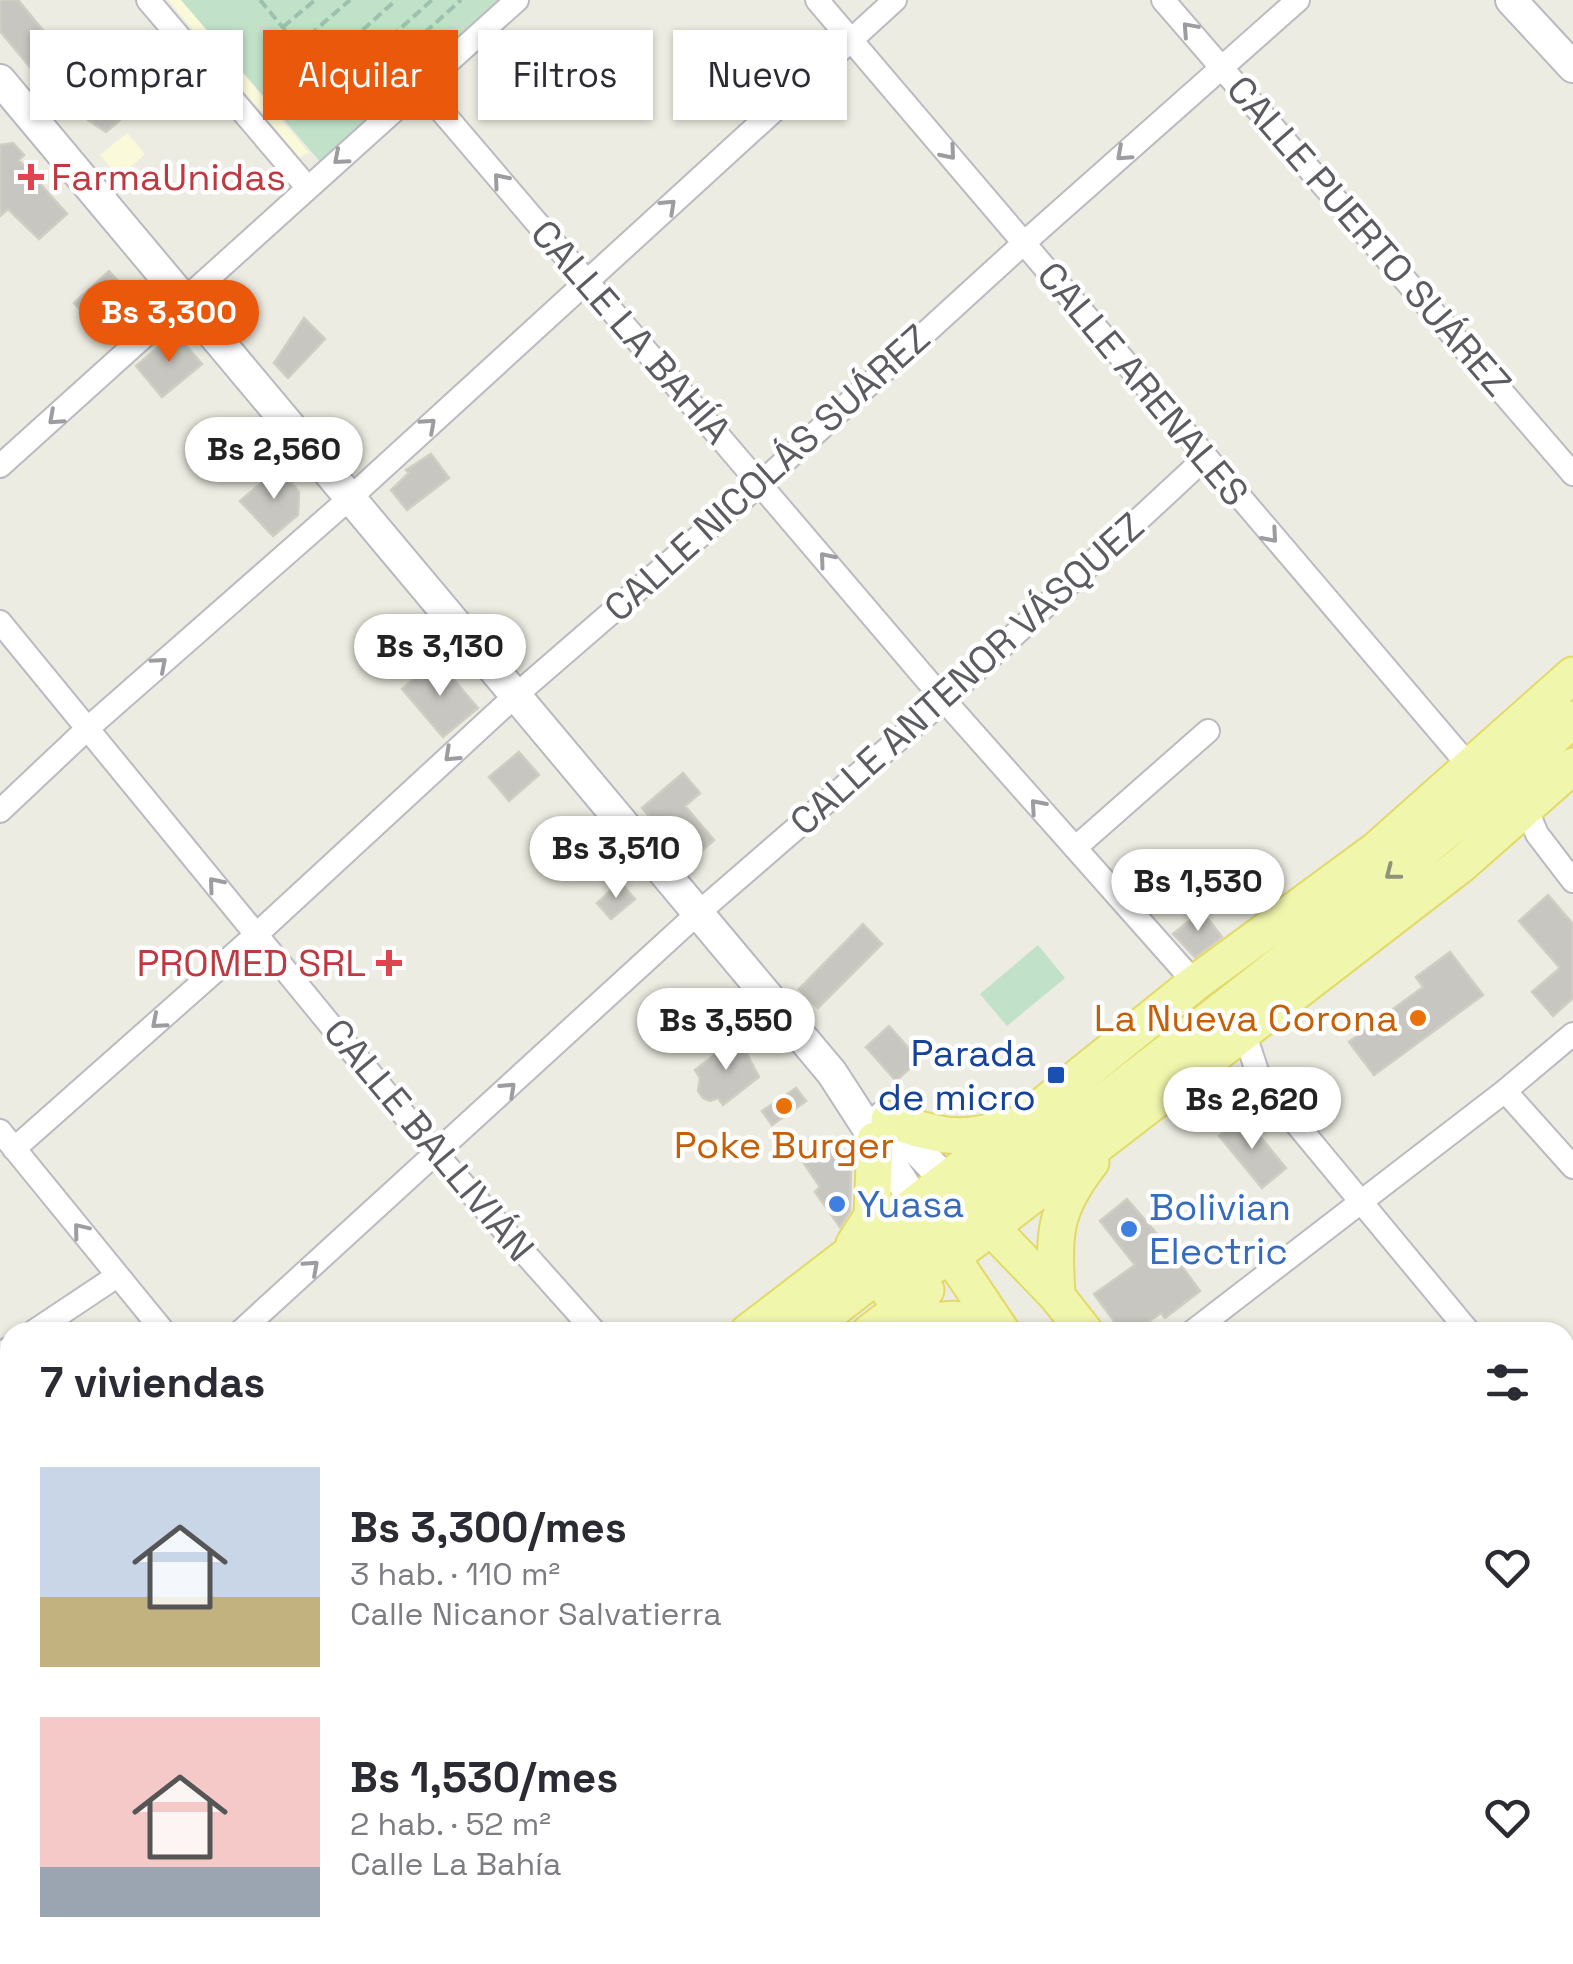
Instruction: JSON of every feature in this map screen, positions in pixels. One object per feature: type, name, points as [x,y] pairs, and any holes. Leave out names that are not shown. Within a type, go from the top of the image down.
[{"type":"main road","points":[[1511,0],[1573,67]]},
{"type":"main road","points":[[6,99],[185,301],[832,1073],[882,1130],[969,1204],[1077,1322]]},
{"type":"main road","points":[[1376,850],[1573,676]]},
{"type":"main road","points":[[882,1130],[956,1138],[981,1136],[1010,1126],[1048,1123],[1417,854],[1561,729]]},
{"type":"main road","points":[[764,1322],[934,1231],[969,1204],[1112,1050],[1376,850],[1561,729]]},
{"type":"main road","points":[[969,1204],[1116,1130],[1493,838],[1573,766]]},
{"type":"main road","points":[[882,1130],[934,1231],[994,1322]]},
{"type":"main road","points":[[812,1322],[844,1280],[858,1239],[872,1216],[882,1130]]},
{"type":"main road","points":[[1057,1296],[1055,1240],[1060,1211],[1070,1189],[1116,1130]]},
{"type":"main road","points":[[851,1322],[918,1272],[934,1231]]},
{"type":"main road","points":[[883,1322],[929,1288],[934,1231]]},
{"type":"main road","points":[[934,1322],[944,1318],[974,1322]]},
{"type":"street","points":[[148,0],[307,187]]},
{"type":"street","points":[[458,54],[517,0]]},
{"type":"street","name":"CALLE ARENALES","points":[[817,0],[1470,767]]},
{"type":"street","points":[[0,811],[87,728],[350,498],[894,0]]},
{"type":"street","name":"CALLE PUERTO SUÁREZ","points":[[1163,0],[1573,474]]},
{"type":"street","name":"CALLE NICOLÁS SUÁREZ","points":[[7,1140],[257,934],[515,696],[762,483],[1298,0]]},
{"type":"street","points":[[0,466],[384,120]]},
{"type":"street","name":"CALLE LA BAHÍA","points":[[448,120],[944,700],[1195,984]]},
{"type":"street","name":"CALLE ANTENOR VÁSQUEZ","points":[[251,1322],[698,914],[944,700],[1204,458]]},
{"type":"street","name":"CALLE BALLIVIÁN","points":[[0,622],[437,1155],[586,1322]]},
{"type":"street","points":[[1074,848],[1208,730]]},
{"type":"street","points":[[1526,808],[1537,834],[1573,881]]},
{"type":"street","points":[[1493,838],[1527,844],[1550,854]]},
{"type":"street","points":[[1244,1032],[1260,1080],[1461,1322]]},
{"type":"street","points":[[1205,1322],[1506,1091],[1573,1034]]},
{"type":"street","points":[[1206,1062],[1238,1068],[1260,1080]]},
{"type":"street","points":[[1506,1091],[1573,1168]]},
{"type":"street","points":[[7,1140],[156,1322]]},
{"type":"street","points":[[47,1322],[117,1276]]},
{"type":"path","points":[[260,0],[286,30]]},
{"type":"path","points":[[283,27],[315,0]]},
{"type":"path","points":[[315,30],[350,0]]},
{"type":"path","points":[[363,30],[396,0]]},
{"type":"path","points":[[399,30],[432,0]]},
{"type":"path","points":[[428,30],[461,0]]},
{"type":"shaded area","points":[[168,0],[182,0],[207,30],[193,30]]},
{"type":"shaded area","points":[[181,0],[506,0],[458,43],[458,30],[263,30],[263,95],[243,72],[243,30],[207,30]]},
{"type":"shaded area","points":[[243,73],[263,98],[263,114],[243,90]]},
{"type":"shaded area","points":[[268,120],[282,120],[309,153],[299,157]]},
{"type":"shaded area","points":[[284,120],[371,120],[322,164]]},
{"type":"shaded area","points":[[127,133],[145,154],[119,177],[100,155]]},
{"type":"shaded area","points":[[1038,945],[1065,978],[1007,1026],[980,994]]},
{"type":"building","points":[[0,0],[18,0],[43,30],[30,30],[30,67],[0,31]]},
{"type":"building","points":[[88,120],[120,120],[106,132]]},
{"type":"building","points":[[13,143],[24,155],[19,160],[67,214],[39,239],[8,209],[0,216],[0,145]]},
{"type":"building","points":[[109,271],[140,305],[104,337],[74,303]]},
{"type":"building","points":[[304,318],[325,339],[288,378],[274,363]]},
{"type":"building","points":[[179,337],[202,364],[162,397],[136,366],[168,339]]},
{"type":"building","points":[[431,454],[449,478],[407,510],[391,490],[409,473],[406,470]]},
{"type":"building","points":[[279,468],[299,492],[298,515],[273,536],[240,501]]},
{"type":"building","points":[[397,622],[412,641],[381,666],[365,647]]},
{"type":"building","points":[[437,660],[478,708],[443,737],[402,689]]},
{"type":"building","points":[[519,752],[539,775],[509,801],[489,777]]},
{"type":"building","points":[[683,773],[700,793],[685,806],[714,840],[691,860],[642,808]]},
{"type":"building","points":[[620,882],[635,899],[611,919],[597,903]]},
{"type":"building","points":[[1548,895],[1573,924],[1573,998],[1553,1016],[1532,992],[1560,968],[1519,921]]},
{"type":"building","points":[[1202,911],[1222,937],[1195,957],[1173,934]]},
{"type":"building","points":[[863,924],[882,944],[818,1008],[799,989]]},
{"type":"building","points":[[1450,952],[1483,995],[1374,1075],[1349,1042],[1423,987],[1416,977]]},
{"type":"building","points":[[889,1026],[919,1060],[896,1081],[866,1047]]},
{"type":"building","points":[[738,1037],[759,1077],[723,1105],[718,1098],[703,1098],[695,1070]]},
{"type":"building","name":"Poke Burger","points":[[796,1088],[806,1101],[772,1125],[762,1111]]},
{"type":"building","points":[[1243,1116],[1286,1168],[1262,1188],[1219,1136]]},
{"type":"building","points":[[826,1142],[845,1170],[851,1166],[850,1211],[840,1227],[815,1192],[820,1187],[801,1159]]},
{"type":"building","points":[[1127,1199],[1200,1291],[1165,1318],[1161,1313],[1148,1322],[1115,1322],[1094,1294],[1135,1265],[1100,1221]]},
{"type":"place","name":"FarmaUnidas","points":[[31,177]]},
{"type":"place","name":"PROMED SRL","points":[[389,963]]},
{"type":"place","name":"La Nueva Corona","points":[[1418,1018]]},
{"type":"place","name":"Parada de micro","points":[[1056,1075]]},
{"type":"place","name":"Poke Burger","points":[[784,1106]]},
{"type":"place","name":"Yuasa","points":[[837,1204]]},
{"type":"place","name":"Bolivian Electric","points":[[1129,1229]]}]
